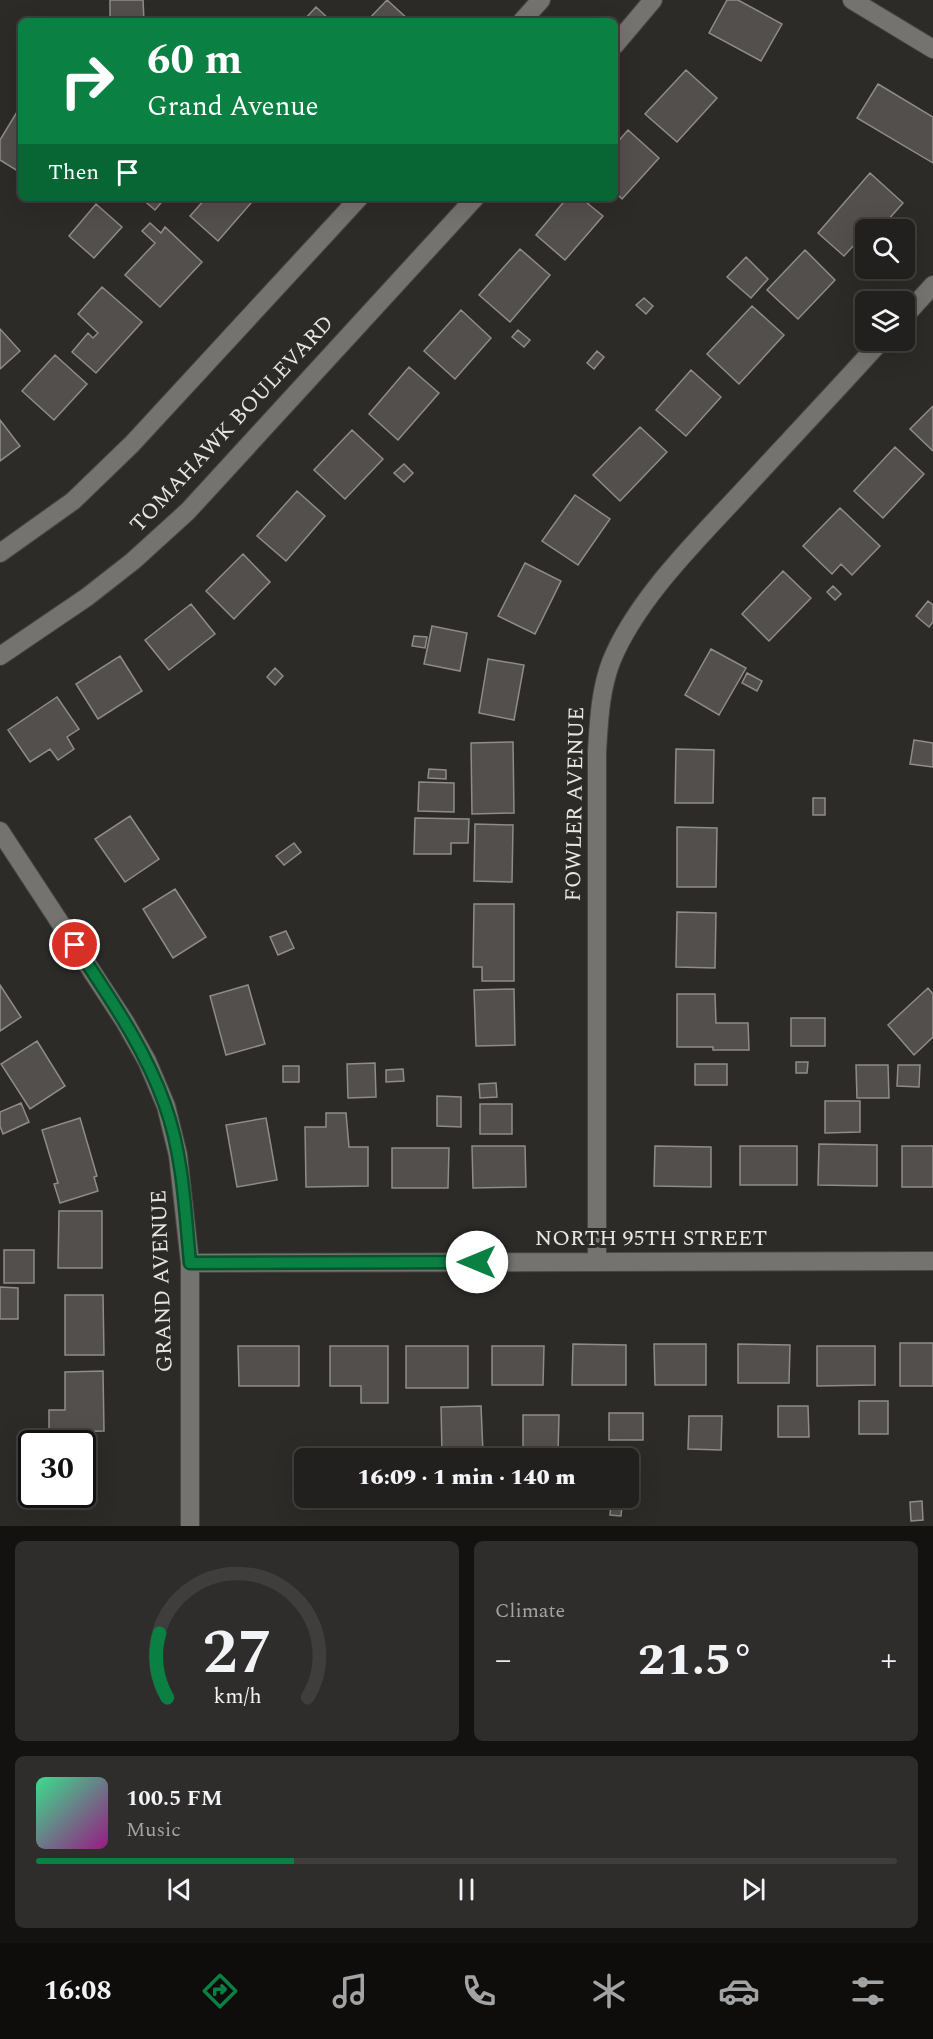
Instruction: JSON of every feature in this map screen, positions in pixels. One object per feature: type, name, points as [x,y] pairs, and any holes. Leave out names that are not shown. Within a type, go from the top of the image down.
[{"type":"street","points":[[525,18],[541,0]]},
{"type":"street","points":[[618,41],[653,0]]},
{"type":"street","points":[[852,0],[933,49]]},
{"type":"street","points":[[0,553],[73,501],[132,444],[356,201]]},
{"type":"street","name":"TOMAHAWK BOULEVARD","points":[[0,656],[87,597],[133,561],[188,511],[472,201]]},
{"type":"street","points":[[915,305],[933,285]]},
{"type":"street","name":"FOWLER AVENUE","points":[[597,1262],[597,751],[605,679],[624,635],[639,611],[688,549],[872,351]]},
{"type":"street","name":"GRAND AVENUE","points":[[0,831],[125,1022],[147,1061],[166,1106],[178,1155],[190,1263],[190,1526]]},
{"type":"street","name":"NORTH 95TH STREET","points":[[190,1263],[933,1261]]},
{"type":"building","points":[[110,0],[143,0],[144,18],[110,18]]},
{"type":"building","points":[[387,0],[407,18],[370,18]]},
{"type":"building","points":[[727,0],[738,0],[782,24],[761,61],[709,33]]},
{"type":"building","points":[[316,7],[328,18],[306,18]]},
{"type":"building","points":[[686,70],[717,98],[677,142],[645,114]]},
{"type":"building","points":[[878,84],[933,117],[933,163],[857,118]]},
{"type":"building","points":[[18,110],[18,171],[0,160],[0,140]]},
{"type":"building","points":[[628,130],[659,158],[622,199],[618,195],[618,142]]},
{"type":"building","points":[[870,173],[903,203],[889,219],[855,219],[855,244],[844,256],[818,233]]},
{"type":"building","points":[[144,201],[162,201],[155,210]]},
{"type":"building","points":[[203,201],[249,201],[251,203],[218,241],[190,216]]},
{"type":"building","points":[[564,201],[585,201],[603,216],[565,260],[536,235]]},
{"type":"building","points":[[96,204],[122,227],[94,258],[69,236]]},
{"type":"building","points":[[150,223],[161,233],[165,227],[202,262],[160,307],[125,275],[155,243],[142,231]]},
{"type":"building","points":[[520,249],[550,275],[510,322],[479,295]]},
{"type":"building","points":[[805,250],[835,280],[798,319],[767,290]]},
{"type":"building","points":[[746,257],[768,279],[751,298],[727,277]]},
{"type":"building","points":[[102,287],[142,322],[96,373],[72,352],[88,333],[93,338],[98,333],[78,314]]},
{"type":"building","points":[[644,298],[653,306],[646,314],[636,305]]},
{"type":"building","points":[[752,306],[784,335],[739,384],[707,354]]},
{"type":"building","points":[[461,310],[491,338],[455,379],[424,351]]},
{"type":"building","points":[[0,329],[20,351],[0,369]]},
{"type":"building","points":[[518,330],[530,340],[524,347],[512,337]]},
{"type":"building","points":[[597,351],[604,357],[594,369],[587,363]]},
{"type":"building","points":[[55,355],[87,384],[54,420],[22,391]]},
{"type":"building","points":[[409,367],[439,393],[398,440],[369,414]]},
{"type":"building","points":[[691,370],[721,397],[686,436],[656,410]]},
{"type":"building","points":[[933,406],[933,451],[910,429]]},
{"type":"building","points":[[0,420],[20,446],[0,461]]},
{"type":"building","points":[[640,427],[667,452],[620,501],[593,475]]},
{"type":"building","points":[[352,430],[383,459],[345,499],[314,470]]},
{"type":"building","points":[[895,447],[924,474],[883,518],[854,491]]},
{"type":"building","points":[[404,464],[413,473],[404,482],[394,473]]},
{"type":"building","points":[[297,491],[325,516],[286,561],[257,536]]},
{"type":"building","points":[[575,495],[610,519],[578,565],[542,541]]},
{"type":"building","points":[[840,508],[880,546],[852,575],[841,564],[832,574],[803,546]]},
{"type":"building","points":[[243,554],[270,582],[234,619],[206,591]]},
{"type":"building","points":[[525,563],[561,581],[535,634],[498,616]]},
{"type":"building","points":[[783,571],[811,598],[769,641],[742,614]]},
{"type":"building","points":[[833,586],[841,594],[835,600],[827,592]]},
{"type":"building","points":[[928,601],[933,605],[933,622],[929,627],[916,616]]},
{"type":"building","points":[[191,604],[215,634],[169,670],[145,640]]},
{"type":"building","points":[[432,626],[467,633],[460,671],[424,664]]},
{"type":"building","points":[[414,636],[427,637],[425,648],[412,646]]},
{"type":"building","points":[[711,649],[746,668],[719,715],[685,695]]},
{"type":"building","points":[[120,656],[142,691],[98,719],[76,684]]},
{"type":"building","points":[[488,659],[524,665],[514,720],[479,713]]},
{"type":"building","points":[[275,668],[283,676],[275,685],[267,677]]},
{"type":"building","points":[[747,673],[762,681],[757,691],[742,683]]},
{"type":"building","points":[[57,697],[79,729],[67,737],[74,749],[58,760],[50,749],[30,762],[8,730]]},
{"type":"building","points":[[914,740],[933,743],[933,767],[910,764]]},
{"type":"building","points":[[513,742],[514,813],[472,814],[471,743]]},
{"type":"building","points":[[676,749],[714,750],[713,803],[675,803]]},
{"type":"building","points":[[429,769],[446,770],[446,779],[428,778]]},
{"type":"building","points":[[419,782],[454,783],[454,812],[418,811]]},
{"type":"building","points":[[813,798],[825,798],[825,815],[813,815]]},
{"type":"building","points":[[130,816],[159,859],[125,882],[95,839]]},
{"type":"building","points":[[415,818],[469,819],[468,843],[451,843],[451,854],[414,854]]},
{"type":"building","points":[[475,824],[513,825],[512,882],[474,881]]},
{"type":"building","points":[[677,827],[717,828],[716,887],[677,887]]},
{"type":"building","points":[[294,843],[301,852],[284,865],[276,856]]},
{"type":"building","points":[[175,889],[206,937],[173,958],[143,909]]},
{"type":"building","points":[[474,904],[514,904],[514,981],[482,981],[482,967],[473,967]]},
{"type":"building","points":[[677,912],[716,913],[715,968],[676,967]]},
{"type":"building","points":[[286,931],[294,948],[278,955],[270,937]]},
{"type":"building","points":[[0,985],[21,1017],[0,1031]]},
{"type":"building","points":[[248,985],[265,1044],[226,1055],[210,996]]},
{"type":"building","points":[[928,988],[933,994],[933,1037],[914,1055],[888,1025]]},
{"type":"building","points":[[514,989],[515,1045],[476,1046],[474,990]]},
{"type":"building","points":[[677,994],[715,994],[716,1023],[748,1023],[749,1050],[677,1047]]},
{"type":"building","points":[[791,1018],[825,1018],[825,1046],[791,1046]]},
{"type":"building","points":[[37,1041],[65,1086],[30,1109],[1,1064]]},
{"type":"building","points":[[796,1062],[808,1062],[807,1073],[796,1073]]},
{"type":"building","points":[[375,1063],[376,1097],[348,1098],[347,1064]]},
{"type":"building","points":[[695,1064],[727,1064],[727,1085],[695,1085]]},
{"type":"building","points":[[856,1065],[888,1065],[889,1098],[857,1098]]},
{"type":"building","points":[[898,1065],[920,1065],[919,1087],[897,1086]]},
{"type":"building","points":[[283,1066],[299,1066],[299,1082],[283,1082]]},
{"type":"building","points":[[403,1069],[404,1081],[386,1082],[386,1070]]},
{"type":"building","points":[[496,1083],[497,1097],[480,1098],[479,1084]]},
{"type":"building","points":[[437,1096],[461,1097],[461,1127],[437,1126]]},
{"type":"building","points":[[825,1101],[860,1101],[860,1132],[825,1133]]},
{"type":"building","points":[[21,1103],[29,1122],[3,1134],[0,1126],[0,1112]]},
{"type":"building","points":[[480,1104],[512,1104],[512,1134],[480,1134]]},
{"type":"building","points":[[326,1113],[346,1113],[349,1147],[368,1147],[368,1186],[306,1187],[305,1127],[326,1127]]},
{"type":"building","points":[[80,1118],[97,1176],[94,1177],[98,1191],[60,1203],[54,1184],[58,1183],[42,1130]]},
{"type":"building","points":[[266,1118],[277,1180],[237,1187],[226,1125]]},
{"type":"building","points":[[819,1144],[877,1145],[877,1186],[818,1185]]},
{"type":"building","points":[[472,1146],[525,1146],[526,1187],[473,1188]]},
{"type":"building","points":[[655,1146],[711,1147],[711,1187],[654,1186]]},
{"type":"building","points":[[740,1146],[797,1146],[797,1185],[740,1185]]},
{"type":"building","points":[[902,1146],[933,1146],[933,1187],[902,1187]]},
{"type":"building","points":[[392,1148],[449,1148],[448,1188],[392,1188]]},
{"type":"building","points":[[59,1211],[102,1211],[102,1268],[58,1268]]},
{"type":"building","points":[[4,1250],[34,1250],[34,1283],[4,1283]]},
{"type":"building","points":[[0,1287],[18,1288],[18,1319],[0,1319]]},
{"type":"building","points":[[65,1295],[103,1295],[104,1355],[65,1355]]},
{"type":"building","points":[[900,1343],[933,1343],[933,1386],[900,1386]]},
{"type":"building","points":[[573,1344],[626,1345],[626,1385],[572,1385]]},
{"type":"building","points":[[654,1344],[706,1344],[706,1385],[655,1385]]},
{"type":"building","points":[[738,1344],[790,1345],[789,1383],[738,1383]]},
{"type":"building","points":[[238,1346],[299,1346],[299,1386],[239,1386]]},
{"type":"building","points":[[330,1346],[388,1346],[388,1403],[361,1403],[361,1386],[330,1386]]},
{"type":"building","points":[[406,1346],[468,1346],[468,1388],[406,1388]]},
{"type":"building","points":[[492,1346],[544,1346],[543,1385],[492,1385]]},
{"type":"building","points":[[817,1346],[875,1346],[875,1385],[817,1386]]},
{"type":"building","points":[[103,1371],[104,1431],[49,1430],[49,1410],[65,1410],[65,1372]]},
{"type":"building","points":[[859,1401],[888,1401],[888,1434],[859,1434]]},
{"type":"building","points":[[481,1406],[483,1448],[442,1448],[441,1407]]},
{"type":"building","points":[[778,1406],[808,1406],[809,1437],[778,1437]]},
{"type":"building","points":[[609,1413],[643,1413],[643,1440],[609,1440]]},
{"type":"building","points":[[523,1415],[559,1415],[558,1448],[523,1448]]},
{"type":"building","points":[[689,1416],[722,1416],[721,1450],[688,1449]]},
{"type":"building","points":[[922,1501],[923,1520],[911,1521],[910,1502]]},
{"type":"building","points":[[611,1508],[622,1508],[621,1516],[610,1515]]},
{"type":"route","points":[[75,945],[125,1022],[147,1061],[166,1106],[178,1155],[190,1263],[477,1262]]}]
